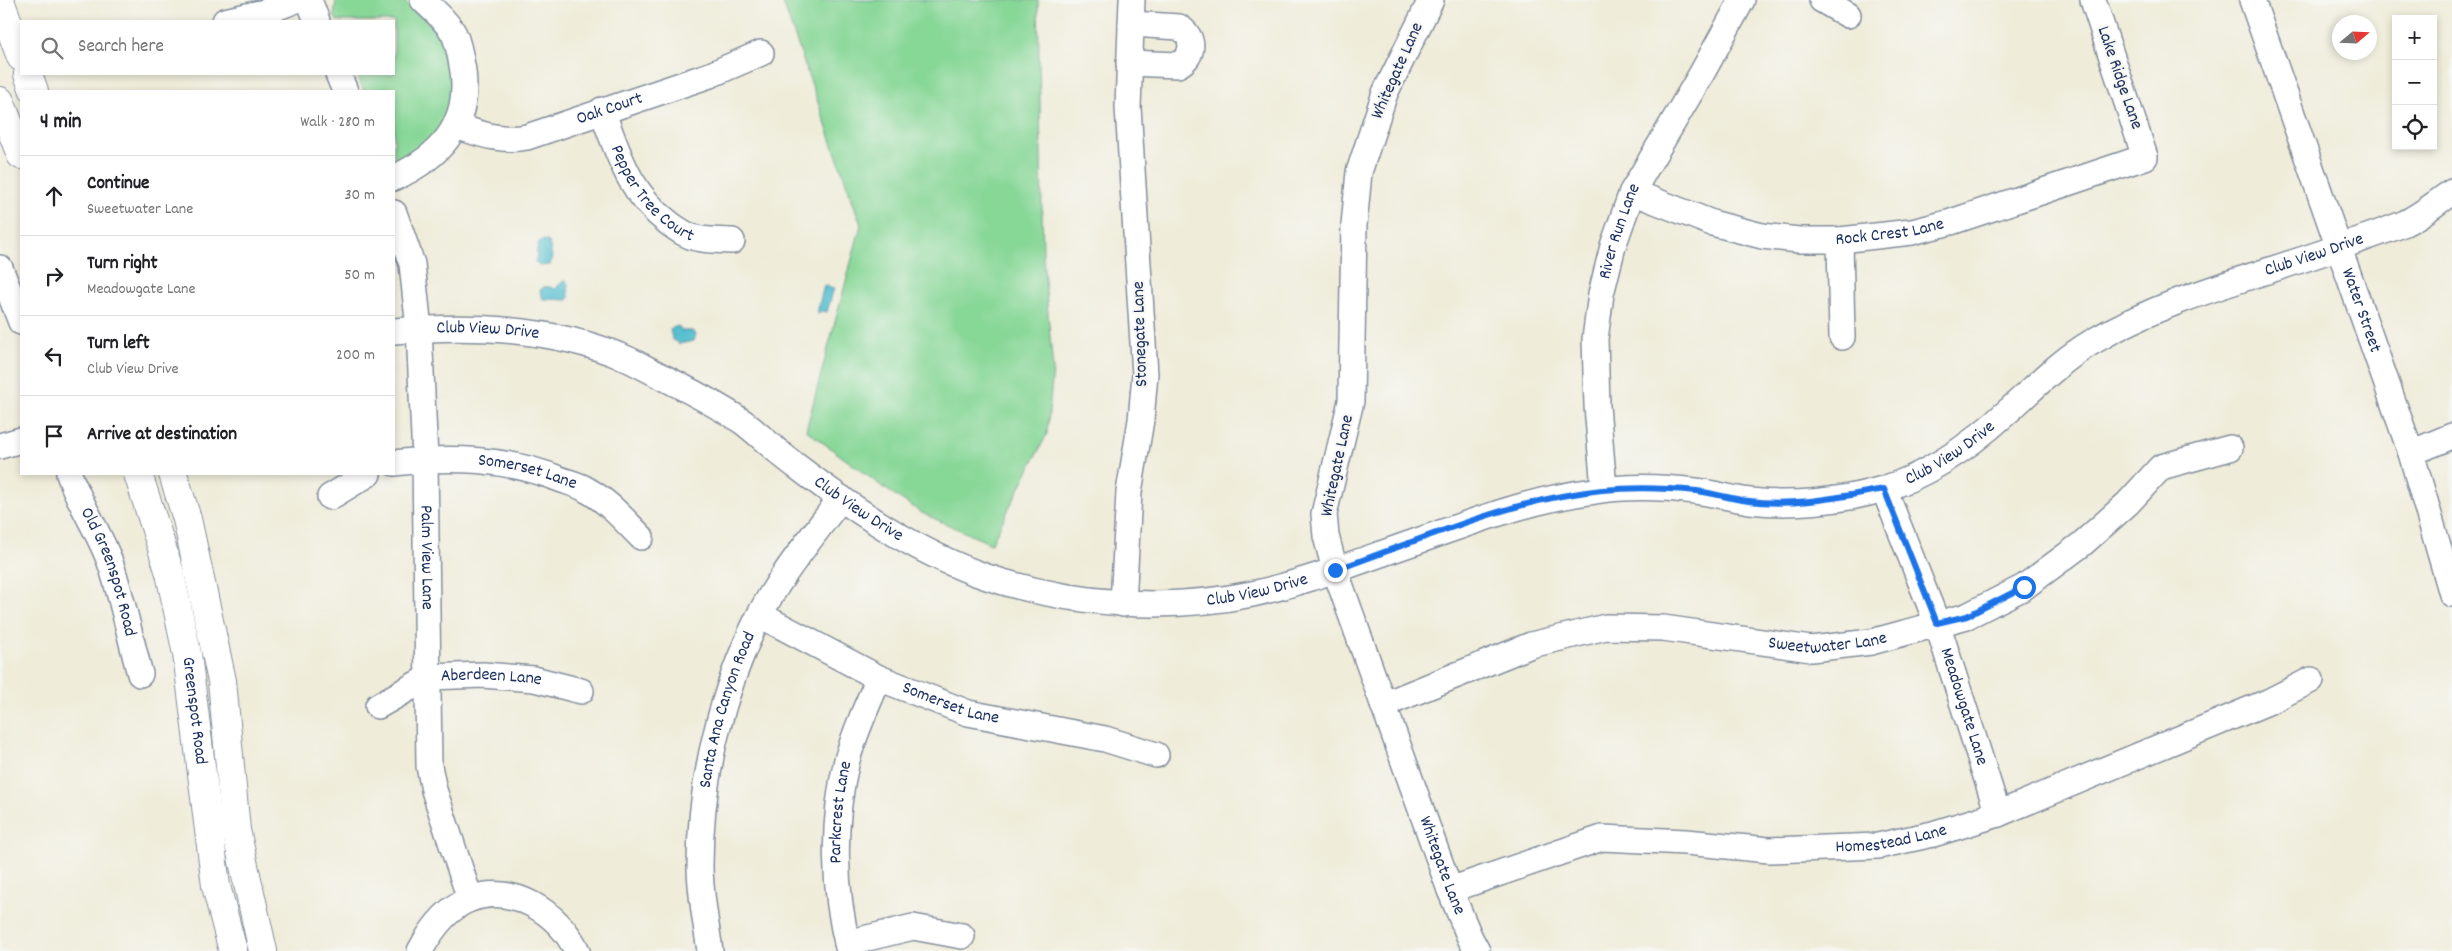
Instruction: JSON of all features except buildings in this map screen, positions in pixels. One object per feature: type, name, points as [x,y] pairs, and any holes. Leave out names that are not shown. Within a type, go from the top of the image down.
[{"type":"main road","points":[[0,1],[20,54]]},
{"type":"main road","points":[[28,75],[34,90]]},
{"type":"main road","points":[[0,101],[20,152]]},
{"type":"main road","name":"Greenspot Road","points":[[138,475],[170,574],[187,654],[216,886],[233,951]]},
{"type":"main road","name":"Greenspot Road","points":[[173,475],[187,520],[222,681],[236,830],[263,951]]},
{"type":"street","points":[[229,20],[265,12],[296,0]]},
{"type":"street","points":[[309,0],[317,20]]},
{"type":"street","points":[[395,177],[429,158],[456,126],[463,104],[464,90],[461,58],[453,34],[423,0]]},
{"type":"street","name":"Whitegate Lane","points":[[1431,0],[1385,93],[1359,172],[1354,226],[1351,401],[1324,514],[1326,536],[1335,570],[1450,890],[1470,938],[1478,951]]},
{"type":"street","name":"River Run Lane","points":[[1604,490],[1597,406],[1596,339],[1601,294],[1613,246],[1632,192],[1702,73],[1742,0]]},
{"type":"street","points":[[1822,0],[1848,14]]},
{"type":"street","name":"Lake Ridge Lane","points":[[2093,0],[2145,157]]},
{"type":"street","name":"Water Street","points":[[2257,1],[2411,453],[2452,594]]},
{"type":"street","name":"Stonegate Lane","points":[[1123,604],[1128,492],[1141,420],[1145,374],[1128,107],[1129,64],[1132,12],[1179,27],[1185,31],[1192,49],[1185,61],[1178,65],[1129,64]]},
{"type":"street","name":"Oak Court","points":[[456,126],[492,138],[512,140],[527,137],[602,110],[710,75],[761,53]]},
{"type":"street","points":[[338,75],[345,90]]},
{"type":"street","name":"Pepper Tree Court","points":[[602,110],[618,155],[631,182],[652,210],[674,227],[696,238],[732,241]]},
{"type":"street","name":"Rock Crest Lane","points":[[1632,192],[1712,223],[1762,236],[1799,240],[1840,240],[1912,232],[1951,222],[2145,157]]},
{"type":"street","name":"Club View Drive","points":[[395,331],[475,328],[526,333],[581,343],[623,357],[720,407],[841,498],[904,539],[986,576],[1046,592],[1123,604],[1175,604],[1257,593],[1335,570],[1502,512],[1552,497],[1604,490],[1698,491],[1749,501],[1790,503],[1884,489],[1924,471],[1968,446],[2048,374],[2088,344],[2125,324],[2164,307],[2340,247],[2409,221],[2452,192]]},
{"type":"street","name":"Palm View Lane","points":[[395,216],[412,264],[419,329],[425,460],[429,766],[434,790],[470,900]]},
{"type":"street","points":[[1840,240],[1842,337]]},
{"type":"street","points":[[0,268],[20,319]]},
{"type":"street","points":[[2411,453],[2452,436]]},
{"type":"street","points":[[0,446],[20,440]]},
{"type":"street","name":"Sweetwater Lane","points":[[1383,705],[1531,645],[1606,627],[1663,628],[1811,649],[1871,642],[1967,616],[2024,587],[2082,544],[2128,503],[2162,467],[2230,448]]},
{"type":"street","name":"Somerset Lane","points":[[395,463],[425,460],[478,460],[510,463],[554,476],[587,490],[609,506],[642,538]]},
{"type":"street","name":"Old Greenspot Road","points":[[69,475],[111,566],[140,674]]},
{"type":"street","points":[[330,497],[366,475]]},
{"type":"street","name":"Meadowgate Lane","points":[[1884,489],[1937,623],[1998,814]]},
{"type":"street","name":"Santa Ana Canyon Road","points":[[710,951],[700,865],[704,797],[715,738],[734,673],[760,615],[798,555],[841,498]]},
{"type":"street","name":"Somerset Lane","points":[[760,615],[879,678],[968,713],[1105,739],[1156,755]]},
{"type":"street","name":"Aberdeen Lane","points":[[378,706],[429,677],[483,675],[534,680],[581,691]]},
{"type":"street","name":"Parkcrest Lane","points":[[848,947],[836,855],[841,789],[848,759],[879,678]]},
{"type":"street","name":"Homestead Lane","points":[[1450,890],[1602,838],[1686,842],[1769,850],[1878,846],[1933,834],[1998,814],[2270,702],[2311,680]]},
{"type":"street","points":[[420,951],[436,926],[446,916],[470,900],[494,895],[513,897],[532,904],[551,915],[563,928],[577,951]]},
{"type":"street","points":[[848,947],[913,927],[962,936]]},
{"type":"green space","points":[[782,0],[1038,0],[1043,257],[1053,370],[1047,434],[991,544],[922,513],[884,488],[806,430],[861,225]]},
{"type":"green space","points":[[336,1],[402,1],[418,10],[432,23],[442,39],[449,56],[453,74],[453,92],[450,110],[442,127],[428,143],[398,162],[395,158],[395,90],[364,90],[357,75],[395,75],[395,20],[336,20],[334,15]]},
{"type":"water","points":[[543,240],[549,242],[552,257],[550,265],[539,266],[535,262],[537,248],[538,243]]},
{"type":"water","points":[[565,280],[568,284],[568,300],[543,299],[540,291],[544,287],[554,289]]},
{"type":"water","points":[[824,285],[834,288],[827,312],[822,311],[819,314],[817,313]]},
{"type":"water","points":[[678,326],[682,331],[692,331],[696,334],[694,341],[679,344],[672,339],[670,329]]},
{"type":"route","points":[[1335,570],[1502,512],[1552,497],[1604,490],[1644,489],[1698,491],[1749,501],[1790,503],[1843,497],[1884,489],[1937,623],[1967,616],[2024,587]]}]
